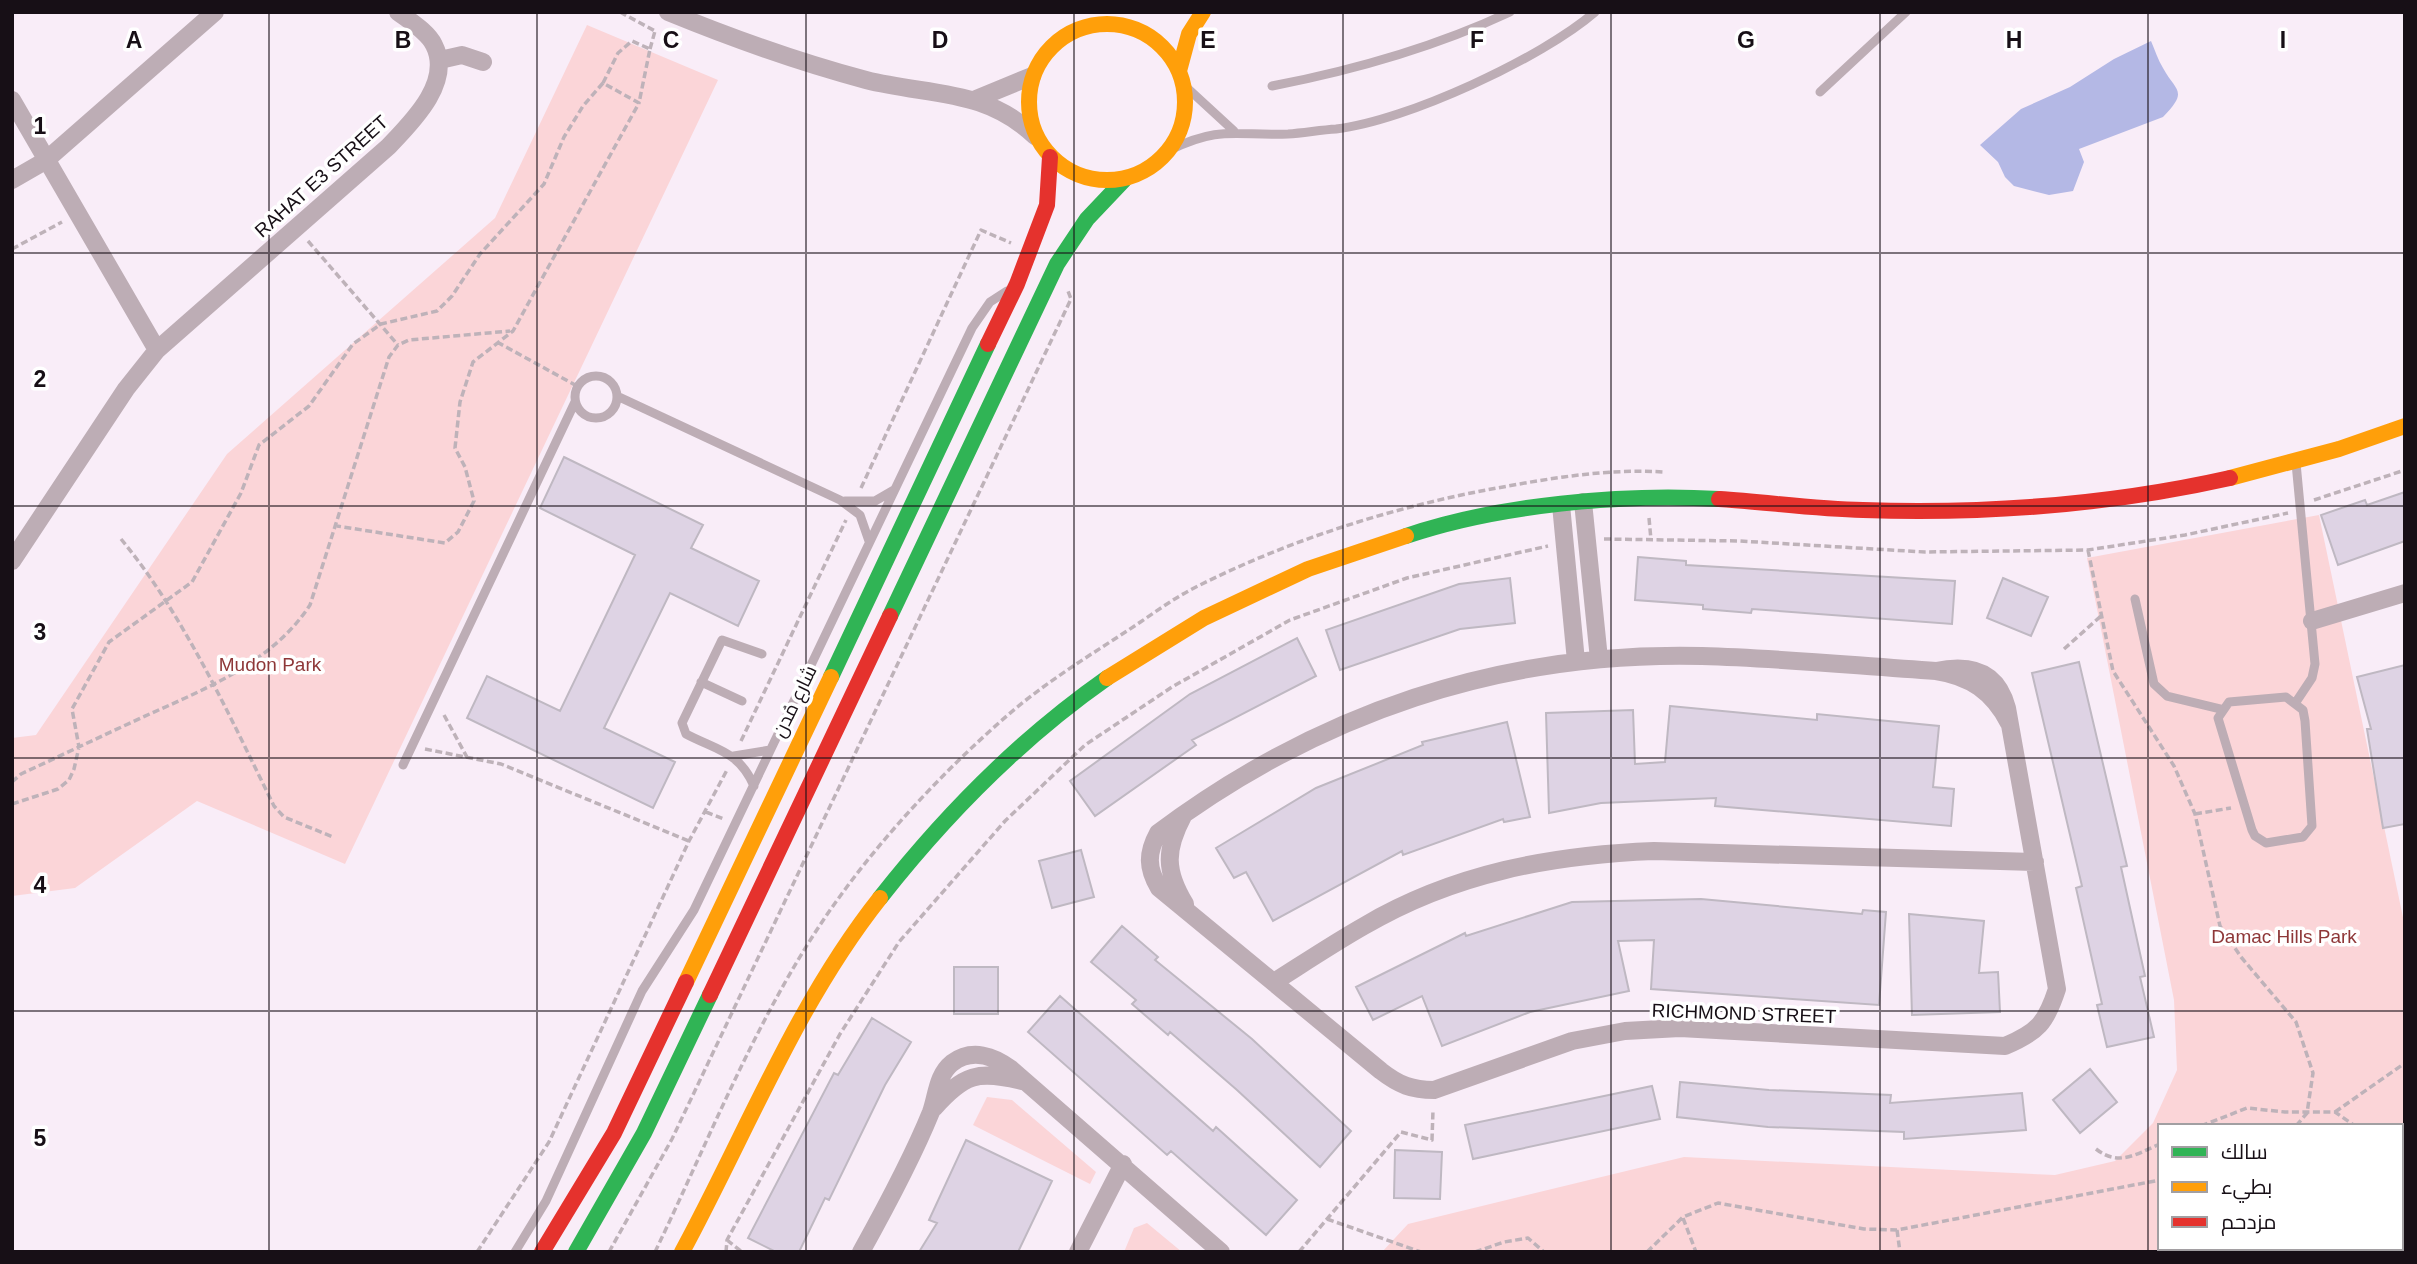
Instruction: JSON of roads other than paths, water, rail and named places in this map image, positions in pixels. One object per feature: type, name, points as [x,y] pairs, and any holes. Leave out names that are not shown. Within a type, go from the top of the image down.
[{"type":"street","points":[[12,180],[45,161],[215,12]]},
{"type":"street","points":[[398,12],[433,43],[440,60],[462,55],[483,62]]},
{"type":"street","points":[[576,1252],[644,1133],[1057,264],[1074,233],[1097,205],[1124,180],[1149,169],[1170,150],[1183,119],[1181,78],[1189,34],[1203,12]]},
{"type":"street","points":[[1035,136],[1028,107],[1032,76],[1045,53],[1065,35],[1089,25],[1116,24],[1140,15]]},
{"type":"street","points":[[664,17],[764,51],[869,80],[976,99],[1008,114],[1035,136],[1050,157],[1072,173],[1097,181],[1124,180]]},
{"type":"street","points":[[1116,24],[1142,32],[1164,48],[1181,78]]},
{"type":"street","name":"RAHAT E3 STREET","points":[[12,561],[126,389],[157,350],[404,130],[438,78],[440,60]]},
{"type":"street","points":[[976,99],[1032,76]]},
{"type":"street","points":[[12,100],[157,350]]},
{"type":"street","name":"شارع مُدن","points":[[542,1252],[590,1177],[614,1133],[1017,284],[1047,205],[1050,157]]},
{"type":"street","points":[[681,1252],[722,1180],[816,992],[862,920],[922,844],[972,791],[1035,733],[1101,682],[1171,636],[1270,585],[1321,563],[1401,536],[1482,516],[1583,502],[1648,497],[1861,510],[2037,508],[2123,499],[2208,484],[2296,462],[2405,426]]},
{"type":"street","points":[[1583,502],[1599,659]]},
{"type":"street","points":[[1561,505],[1576,661]]},
{"type":"street","points":[[2312,621],[2405,593]]},
{"type":"street","name":"RICHMOND STREET","points":[[1701,656],[1936,671],[1955,674],[1978,685],[1996,702],[2009,723],[2057,989],[2049,1015],[2030,1036],[2005,1046],[1680,1028],[1625,1031],[1572,1041],[1434,1090],[1415,1090],[1396,1083],[1159,888],[1148,861],[1151,846],[1158,833],[1255,767],[1342,723],[1410,697],[1492,675],[1576,661],[1701,656]]},
{"type":"street","points":[[1274,982],[1366,925],[1420,898],[1476,877],[1534,862],[1594,853],[1654,851],[2035,862]]},
{"type":"street","points":[[862,1252],[931,1111],[957,1084],[970,1077],[998,1075],[1023,1081],[1123,1164],[1221,1252]]},
{"type":"street","points":[[1078,1252],[1123,1164]]},
{"type":"lane","points":[[1272,86],[1343,72],[1413,53],[1510,12]]},
{"type":"lane","points":[[1170,150],[1200,137],[1234,131],[1287,134],[1341,128],[1392,114],[1444,95],[1538,52],[1574,30],[1595,12]]},
{"type":"lane","points":[[1821,92],[1906,12]]},
{"type":"lane","points":[[1181,78],[1234,131]]},
{"type":"lane","points":[[515,1252],[545,1202],[642,991],[685,927],[980,314],[990,302],[1017,284]]},
{"type":"lane","points":[[403,765],[575,402],[577,386],[589,377],[597,376],[611,382],[617,396],[840,500],[860,514],[869,543]]},
{"type":"lane","points":[[575,402],[579,410],[594,418],[610,412],[617,396]]},
{"type":"lane","points":[[2296,462],[2312,621],[2313,671],[2305,691],[2296,702]]},
{"type":"lane","points":[[840,500],[875,501],[894,490]]},
{"type":"lane","points":[[2135,599],[2154,684],[2167,696],[2221,709]]},
{"type":"lane","points":[[754,786],[746,769],[734,756],[686,734],[682,729],[722,640],[762,654]]},
{"type":"lane","points":[[701,682],[742,701]]},
{"type":"lane","points":[[2286,697],[2296,702],[2305,721],[2312,826],[2303,837],[2266,844],[2255,836],[2218,718],[2221,709],[2229,702],[2286,697]]},
{"type":"lane","points":[[734,756],[771,750]]},
{"type":"water","points":[[2151,41],[2161,65],[2178,91],[2176,101],[2163,117],[2079,149],[2084,162],[2073,191],[2049,195],[2014,186],[2005,177],[1998,162],[1980,145],[2021,109],[2070,87],[2114,59]]},
{"type":"park label","name":"Mudon Park","points":[[270,664]]},
{"type":"park label","name":"Damac Hills Park","points":[[2284,936]]}]
